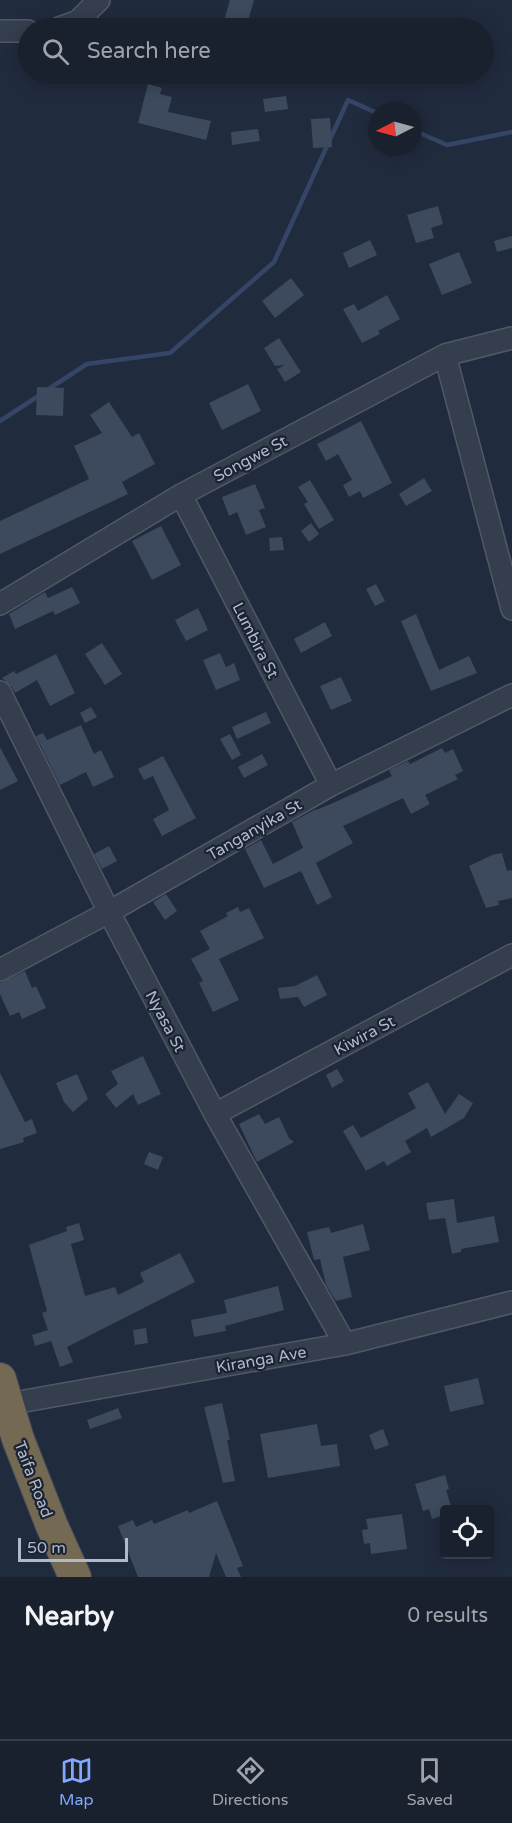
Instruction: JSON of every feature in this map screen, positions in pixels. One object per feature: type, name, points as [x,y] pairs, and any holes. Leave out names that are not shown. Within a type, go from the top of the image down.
[{"type":"highway","name":"Taifa Road","points":[[4,1392],[9,1442],[75,1577]]},
{"type":"street","points":[[81,18],[99,0]]},
{"type":"street","points":[[0,31],[18,31]]},
{"type":"street","name":"Songwe St","points":[[0,604],[181,495],[445,355],[512,338]]},
{"type":"street","points":[[445,355],[512,609]]},
{"type":"street","name":"Lumbira St","points":[[181,495],[331,785]]},
{"type":"street","name":"Nyasa St","points":[[0,692],[109,912],[215,1114],[345,1344]]},
{"type":"street","name":"Tanganyika St","points":[[0,970],[109,912],[331,785],[512,694]]},
{"type":"street","name":"Kiwira St","points":[[215,1114],[512,955]]},
{"type":"street","name":"Kiranga Ave","points":[[4,1392],[345,1344],[512,1302]]},
{"type":"building","points":[[230,0],[254,0],[249,18],[225,18]]},
{"type":"building","points":[[148,84],[162,88],[160,94],[172,97],[168,112],[211,121],[206,140],[138,123]]},
{"type":"building","points":[[286,96],[288,109],[265,112],[263,99]]},
{"type":"building","points":[[330,118],[332,147],[313,148],[311,119]]},
{"type":"building","points":[[258,129],[260,141],[232,145],[231,132]]},
{"type":"building","points":[[438,206],[443,224],[431,228],[434,238],[416,243],[407,215]]},
{"type":"building","points":[[512,236],[512,248],[497,252],[494,241]]},
{"type":"building","points":[[370,240],[377,255],[349,268],[343,253]]},
{"type":"building","points":[[459,252],[472,283],[442,295],[429,264]]},
{"type":"building","points":[[291,278],[304,295],[275,318],[262,301]]},
{"type":"building","points":[[387,295],[400,319],[378,331],[380,334],[362,343],[343,309],[354,304],[358,311]]},
{"type":"building","points":[[279,338],[301,372],[285,382],[277,369],[285,365],[275,366],[264,348]]},
{"type":"building","points":[[248,384],[261,411],[222,430],[209,403]]},
{"type":"building","points":[[37,387],[64,388],[63,416],[36,415]]},
{"type":"building","points":[[109,402],[132,437],[139,433],[155,464],[122,482],[128,494],[0,554],[0,521],[89,479],[74,446],[102,433],[90,415]]},
{"type":"building","points":[[361,421],[392,483],[363,498],[360,491],[349,497],[343,485],[352,480],[338,454],[326,461],[317,444]]},
{"type":"building","points":[[424,478],[432,491],[406,506],[399,494]]},
{"type":"building","points":[[310,480],[334,520],[319,529],[304,504],[308,502],[298,487]]},
{"type":"building","points":[[255,484],[265,508],[259,510],[266,527],[246,535],[237,512],[229,516],[222,497]]},
{"type":"building","points":[[311,523],[319,534],[309,542],[301,531]]},
{"type":"building","points":[[161,526],[181,565],[152,580],[132,541]]},
{"type":"building","points":[[282,537],[284,550],[270,551],[269,538]]},
{"type":"building","points":[[376,584],[385,601],[375,606],[366,589]]},
{"type":"building","points":[[72,587],[80,603],[55,615],[53,611],[15,629],[9,614],[45,592],[48,598]]},
{"type":"building","points":[[198,608],[208,630],[186,641],[175,620]]},
{"type":"building","points":[[416,614],[439,670],[469,656],[477,673],[431,691],[401,621]]},
{"type":"building","points":[[325,622],[332,636],[301,653],[294,639]]},
{"type":"building","points":[[102,643],[122,674],[105,685],[85,654]]},
{"type":"building","points":[[220,653],[226,667],[234,663],[240,680],[216,690],[203,660]]},
{"type":"building","points":[[56,654],[75,693],[50,706],[37,680],[15,693],[2,678],[14,671],[16,674]]},
{"type":"building","points":[[341,677],[352,701],[331,710],[320,686]]},
{"type":"building","points":[[91,707],[97,717],[85,723],[80,713]]},
{"type":"building","points":[[266,712],[271,723],[237,739],[232,727]]},
{"type":"building","points":[[81,725],[94,754],[101,750],[114,777],[93,787],[86,772],[60,785],[36,736],[43,733],[47,740]]},
{"type":"building","points":[[230,734],[241,755],[232,760],[220,739]]},
{"type":"building","points":[[0,747],[18,781],[0,790]]},
{"type":"building","points":[[442,748],[445,753],[453,749],[463,771],[455,775],[458,779],[425,795],[430,804],[411,814],[403,798],[343,826],[353,843],[316,863],[332,897],[317,905],[301,871],[264,888],[245,849],[261,840],[273,864],[303,848],[292,822],[392,776],[389,770],[408,761],[410,764]]},
{"type":"building","points":[[262,754],[268,765],[244,778],[238,767]]},
{"type":"building","points":[[163,756],[196,818],[162,836],[153,819],[169,810],[153,776],[144,780],[138,769]]},
{"type":"building","points":[[109,846],[117,861],[102,869],[94,854]]},
{"type":"building","points":[[502,853],[507,871],[512,870],[512,898],[498,901],[499,905],[486,908],[469,866],[492,855]]},
{"type":"building","points":[[166,894],[177,911],[165,920],[153,902]]},
{"type":"building","points":[[238,907],[240,912],[249,908],[264,938],[219,959],[239,1000],[213,1012],[199,983],[203,981],[191,959],[210,949],[200,931],[228,916],[226,913]]},
{"type":"building","points":[[25,971],[32,988],[36,986],[46,1008],[22,1019],[19,1012],[10,1016],[0,994],[0,983]]},
{"type":"building","points":[[317,975],[327,995],[304,1007],[298,997],[280,999],[278,988],[295,986]]},
{"type":"building","points":[[143,1056],[161,1094],[138,1105],[133,1094],[116,1108],[105,1094],[118,1084],[111,1071]]},
{"type":"building","points":[[337,1069],[344,1081],[332,1088],[326,1075]]},
{"type":"building","points":[[0,1073],[25,1122],[32,1119],[37,1133],[23,1138],[24,1142],[0,1149]]},
{"type":"building","points":[[77,1074],[88,1099],[73,1112],[64,1102],[56,1083]]},
{"type":"building","points":[[428,1082],[445,1114],[459,1094],[473,1103],[464,1118],[431,1137],[427,1128],[405,1141],[411,1152],[387,1166],[384,1161],[366,1171],[343,1131],[353,1125],[361,1138],[416,1108],[408,1093]]},
{"type":"building","points":[[259,1114],[265,1124],[279,1117],[289,1138],[294,1142],[257,1162],[239,1124]]},
{"type":"building","points":[[149,1152],[163,1157],[158,1170],[144,1164]]},
{"type":"building","points":[[454,1199],[457,1223],[494,1216],[499,1242],[461,1249],[461,1252],[452,1254],[445,1218],[429,1220],[426,1203]]},
{"type":"building","points":[[79,1223],[84,1240],[71,1244],[85,1296],[115,1287],[118,1295],[144,1282],[140,1273],[180,1253],[195,1282],[67,1347],[73,1362],[60,1367],[51,1341],[35,1346],[32,1335],[48,1330],[42,1313],[47,1311],[29,1245],[67,1231],[66,1227]]},
{"type":"building","points":[[363,1224],[370,1250],[343,1257],[352,1297],[336,1301],[326,1285],[320,1259],[314,1260],[307,1232],[329,1227],[331,1233]]},
{"type":"building","points":[[278,1286],[284,1310],[225,1326],[226,1331],[194,1337],[191,1320],[227,1313],[224,1300]]},
{"type":"building","points":[[146,1328],[148,1343],[135,1345],[133,1330]]},
{"type":"building","points":[[478,1378],[484,1404],[450,1412],[444,1386]]},
{"type":"building","points":[[222,1403],[230,1440],[227,1440],[235,1481],[223,1483],[204,1407]]},
{"type":"building","points":[[118,1408],[122,1418],[90,1429],[87,1420]]},
{"type":"building","points":[[317,1424],[321,1446],[337,1444],[340,1466],[268,1478],[260,1434]]},
{"type":"building","points":[[383,1429],[389,1445],[375,1450],[369,1435]]},
{"type":"building","points":[[445,1475],[449,1489],[446,1490],[451,1505],[440,1505],[440,1516],[432,1519],[429,1509],[423,1511],[415,1484]]},
{"type":"building","points":[[217,1501],[243,1566],[237,1568],[241,1577],[226,1577],[216,1553],[209,1577],[138,1577],[118,1526],[133,1520],[136,1527],[152,1520],[154,1524]]},
{"type":"building","points":[[402,1514],[407,1549],[371,1554],[370,1543],[364,1544],[362,1530],[368,1529],[366,1519]]},
{"type":"waterway","points":[[47,390],[87,364],[170,353],[274,262],[348,100],[368,109]]},
{"type":"waterway","points":[[422,134],[447,145],[512,132]]},
{"type":"waterway","points":[[0,421],[40,395]]}]
